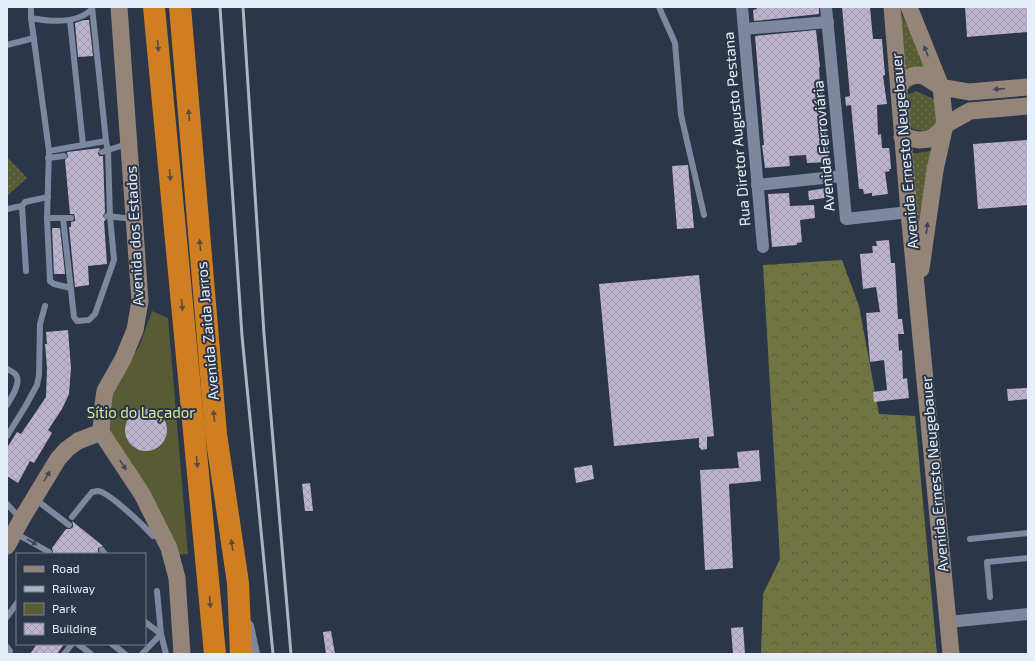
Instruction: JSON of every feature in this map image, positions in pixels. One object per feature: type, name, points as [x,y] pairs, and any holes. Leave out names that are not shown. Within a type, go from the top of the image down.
[{"type":"highway","name":"Avenida Zaida Jarros","points":[[154,7],[215,654]]},
{"type":"highway","name":"Avenida Zaida Jarros","points":[[180,7],[216,434],[238,583],[241,654]]},
{"type":"highway","points":[[238,583],[247,654]]},
{"type":"main road","name":"Avenida dos Estados","points":[[101,432],[105,392],[123,359],[135,330],[139,315],[140,301],[119,7]]},
{"type":"main road","name":"Avenida Ernesto Neugebauer","points":[[892,7],[902,137],[951,654]]},
{"type":"main road","name":"Avenida Ernesto Neugebauer","points":[[909,7],[941,88],[945,125],[935,170],[917,295]]},
{"type":"main road","points":[[899,87],[904,80],[918,75],[924,76],[941,88],[969,92],[1028,87]]},
{"type":"main road","points":[[902,137],[919,140],[930,139],[945,125],[970,111],[1028,106]]},
{"type":"main road","points":[[12,534],[58,459],[67,449],[78,441],[101,432],[142,494],[169,548],[177,578],[182,654]]},
{"type":"street","name":"Rua Diretor Augusto Pestana","points":[[742,7],[763,247]]},
{"type":"street","name":"Avenida Ferroviária","points":[[826,7],[846,219],[909,212]]},
{"type":"street","points":[[744,29],[828,22]]},
{"type":"street","points":[[757,185],[842,176]]},
{"type":"street","points":[[238,583],[254,654]]},
{"type":"street","points":[[948,622],[1028,614]]},
{"type":"lane","points":[[31,7],[31,18],[49,154],[47,218],[50,281],[54,284],[71,288]]},
{"type":"lane","points":[[659,7],[675,43],[681,115],[704,215]]},
{"type":"lane","points":[[31,18],[41,20],[70,20],[86,15],[92,8]]},
{"type":"lane","points":[[63,218],[74,317],[75,320],[89,320],[95,314],[114,260],[108,216],[105,151],[106,141],[92,8]]},
{"type":"lane","points":[[70,20],[84,145]]},
{"type":"lane","points":[[7,45],[34,38]]},
{"type":"lane","points":[[49,154],[106,141]]},
{"type":"lane","points":[[105,151],[129,143]]},
{"type":"lane","points":[[49,154],[64,156]]},
{"type":"lane","points":[[26,270],[21,210],[22,206],[25,202],[48,197]]},
{"type":"lane","points":[[7,209],[22,206]]},
{"type":"lane","points":[[108,216],[134,220]]},
{"type":"lane","points":[[47,218],[71,218]]},
{"type":"lane","points":[[7,436],[37,385],[40,324],[44,306]]},
{"type":"lane","points":[[7,370],[15,374],[18,378],[12,397],[7,404]]},
{"type":"lane","points":[[72,517],[92,492],[97,490],[111,498],[142,523],[153,536]]},
{"type":"lane","points":[[34,498],[69,525]]},
{"type":"lane","points":[[7,504],[12,534],[49,552]]},
{"type":"lane","points":[[970,539],[1028,533]]},
{"type":"lane","points":[[990,597],[986,562],[1028,558]]},
{"type":"lane","points":[[157,592],[161,634],[166,654]]},
{"type":"lane","points":[[7,617],[16,605]]},
{"type":"lane","points":[[146,623],[161,634]]},
{"type":"lane","points":[[142,654],[161,634]]},
{"type":"lane","points":[[64,654],[71,645]]},
{"type":"lane","points":[[79,645],[91,654]]},
{"type":"lane","points":[[113,645],[126,654]]},
{"type":"green space","points":[[898,7],[931,75],[901,74]]},
{"type":"green space","points":[[916,91],[940,102],[940,121],[930,132],[913,129],[905,121],[904,97]]},
{"type":"green space","points":[[931,151],[918,228],[910,154]]},
{"type":"green space","points":[[7,157],[27,178],[7,196]]},
{"type":"green space","points":[[842,260],[859,306],[879,414],[915,416],[937,654],[761,654],[763,594],[780,559],[763,265]]},
{"type":"green space","name":"Sítio do Laçador","points":[[152,311],[168,318],[188,554],[175,555],[105,424],[113,384],[139,347]]},
{"type":"building","points":[[757,7],[819,7],[819,14],[754,21],[753,10],[757,9]]},
{"type":"building","points":[[842,7],[870,7],[873,39],[882,39],[885,75],[883,76],[887,104],[877,105],[878,135],[881,134],[882,148],[889,148],[891,169],[889,169],[890,171],[885,172],[888,194],[872,196],[872,193],[864,194],[863,189],[859,189],[851,105],[846,106],[845,97],[850,96]]},
{"type":"building","points":[[965,7],[1028,7],[1028,32],[967,37]]},
{"type":"building","points":[[89,20],[93,56],[78,57],[75,23]]},
{"type":"building","points":[[816,30],[820,67],[820,84],[822,84],[823,96],[825,96],[824,107],[829,162],[807,163],[806,155],[789,156],[790,166],[765,168],[762,145],[764,145],[755,36]]},
{"type":"building","points":[[1028,140],[1028,205],[978,209],[973,144]]},
{"type":"building","points":[[100,148],[98,153],[99,156],[103,156],[105,212],[103,216],[106,220],[104,221],[107,264],[88,266],[89,285],[75,287],[69,227],[71,227],[71,222],[75,221],[75,218],[74,214],[70,214],[65,160],[68,157],[67,152]]},
{"type":"building","points":[[688,165],[694,228],[677,229],[672,166]]},
{"type":"building","points":[[832,187],[832,197],[809,200],[808,191]]},
{"type":"building","points":[[789,193],[790,206],[814,205],[815,218],[800,220],[802,242],[797,243],[797,245],[772,247],[768,194]]},
{"type":"building","points":[[52,228],[60,228],[65,274],[54,274]]},
{"type":"building","points":[[889,240],[891,263],[895,263],[898,319],[902,319],[904,334],[898,334],[899,351],[902,350],[903,379],[907,378],[909,398],[874,402],[873,392],[887,390],[884,360],[870,362],[866,313],[880,312],[876,287],[863,289],[860,254],[873,253],[872,246],[877,246],[876,241]]},
{"type":"building","points":[[699,275],[714,436],[707,437],[707,449],[702,450],[699,447],[699,438],[614,446],[599,284]]},
{"type":"building","points":[[68,330],[71,368],[69,394],[62,409],[48,430],[52,433],[34,463],[30,461],[18,483],[7,476],[7,448],[17,432],[21,434],[46,397],[46,332]]},
{"type":"building","points":[[1028,388],[1028,399],[1008,401],[1007,389]]},
{"type":"building","points":[[146,409],[161,415],[167,430],[161,445],[146,451],[131,445],[125,430],[131,415]]},
{"type":"building","points":[[759,450],[761,481],[729,484],[733,568],[705,570],[700,470],[739,468],[737,452]]},
{"type":"building","points":[[592,465],[594,479],[576,483],[574,468]]},
{"type":"building","points":[[310,483],[313,511],[305,511],[302,484]]},
{"type":"building","points":[[72,521],[103,546],[98,548],[99,553],[53,553],[52,548],[66,529],[73,527]]},
{"type":"building","points":[[743,627],[745,654],[733,654],[731,628]]},
{"type":"building","points":[[331,631],[335,654],[326,654],[323,632]]},
{"type":"building","points":[[36,645],[63,645],[57,654],[30,654]]},
{"type":"railway","points":[[220,7],[242,336],[273,654]]},
{"type":"railway","points":[[243,7],[264,334],[291,654]]}]
